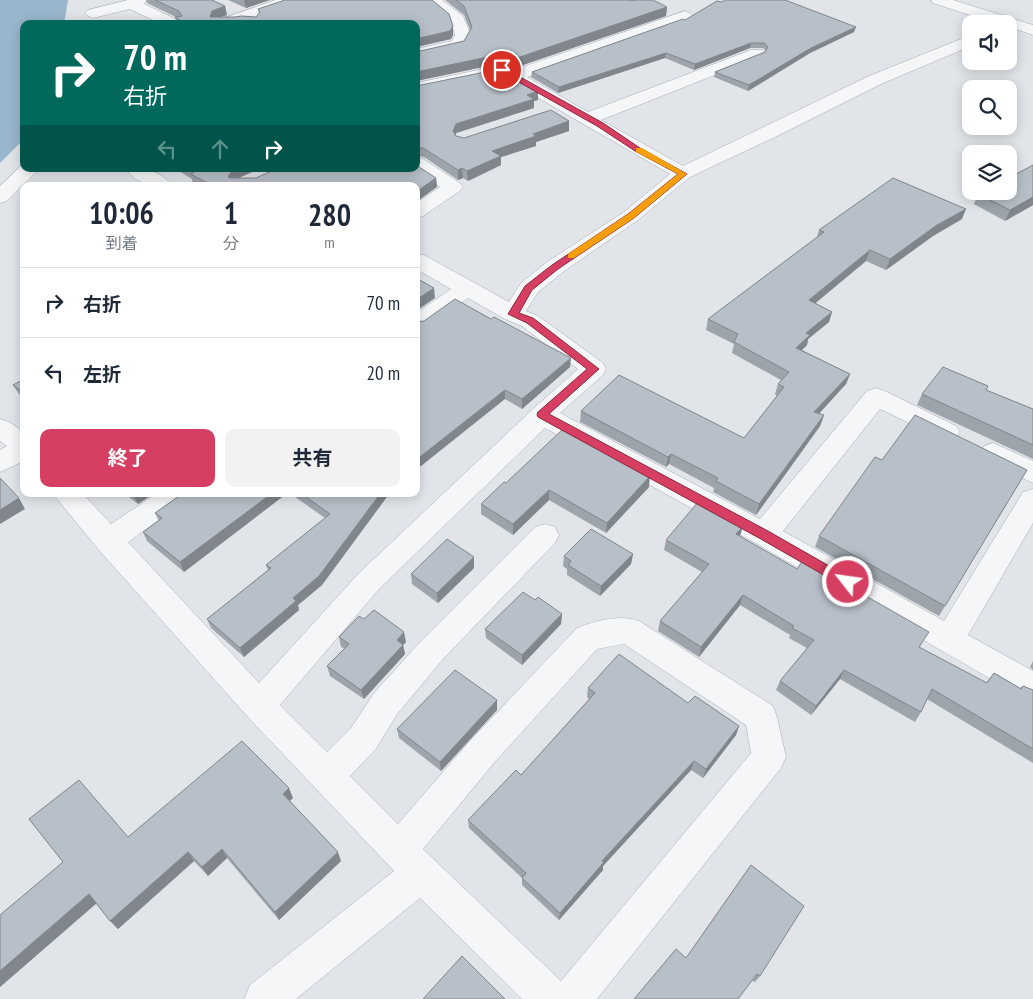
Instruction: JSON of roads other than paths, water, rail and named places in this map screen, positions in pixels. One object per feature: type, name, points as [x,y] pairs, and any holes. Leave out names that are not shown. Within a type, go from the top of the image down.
[{"type":"street","points":[[228,8],[250,20],[291,0]]},
{"type":"street","points":[[420,53],[458,45],[462,35],[458,19],[432,0]]},
{"type":"street","points":[[938,0],[981,15]]},
{"type":"street","points":[[93,12],[137,2],[167,20]]},
{"type":"street","points":[[514,76],[685,16]]},
{"type":"street","points":[[1017,27],[1033,30]]},
{"type":"street","points":[[513,314],[528,288],[555,267],[631,216],[683,174],[875,80],[962,44]]},
{"type":"street","points":[[589,118],[724,60],[757,53]]},
{"type":"street","points":[[420,87],[502,70],[589,118],[638,150],[683,174]]},
{"type":"street","points":[[549,112],[567,106]]},
{"type":"street","points":[[420,166],[453,187],[420,209]]},
{"type":"street","points":[[0,197],[26,172]]},
{"type":"street","points":[[259,706],[369,581],[542,415],[594,369],[530,320],[513,314],[420,262]]},
{"type":"street","points":[[420,321],[466,289]]},
{"type":"street","points":[[764,534],[876,397],[1033,473]]},
{"type":"street","points":[[542,415],[764,534],[1033,687]]},
{"type":"street","points":[[0,428],[20,444]]},
{"type":"street","points":[[0,462],[20,450]]},
{"type":"street","points":[[70,497],[259,706],[410,862],[550,999]]},
{"type":"street","points":[[108,541],[172,497]]},
{"type":"street","points":[[949,640],[1033,498]]},
{"type":"street","points":[[326,776],[363,739],[386,703],[432,650],[545,535]]},
{"type":"street","points":[[264,999],[410,862],[481,753],[588,637],[628,630],[761,717],[769,757],[572,999]]},
{"type":"water","points":[[0,0],[68,0],[65,20],[20,20],[20,143],[0,163]]}]
